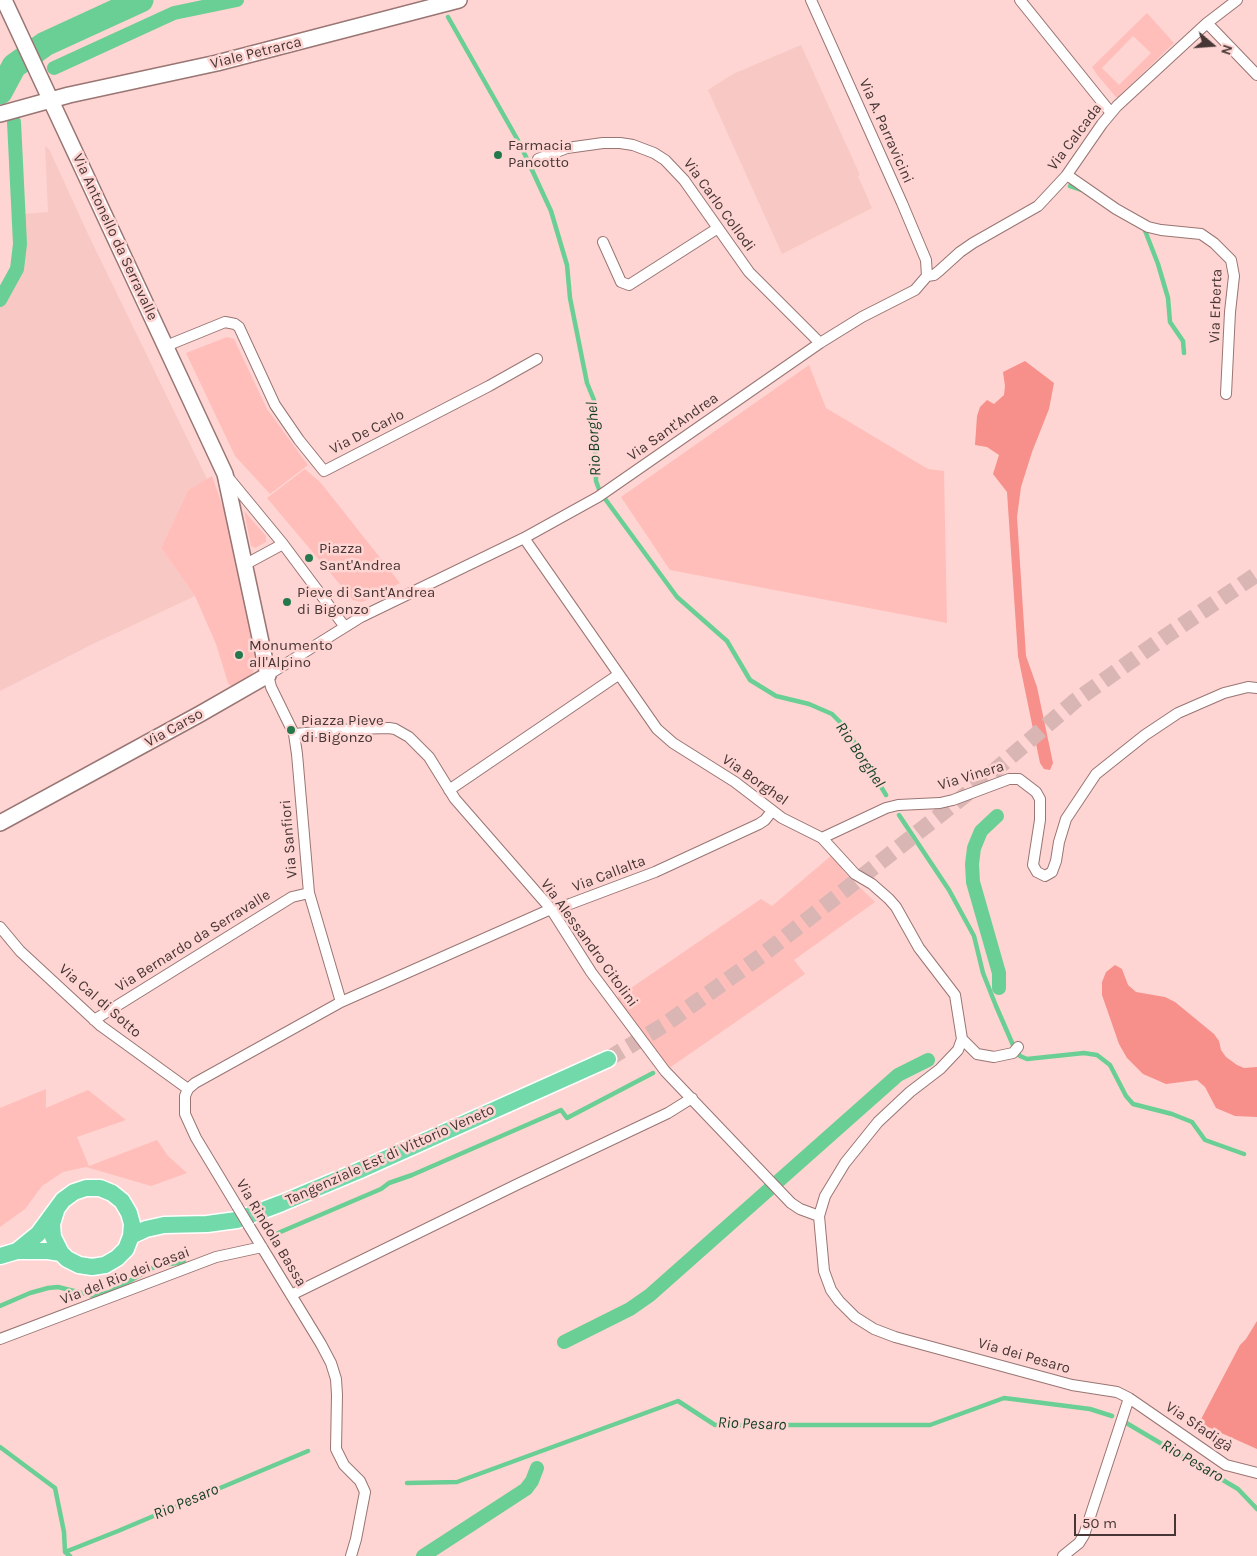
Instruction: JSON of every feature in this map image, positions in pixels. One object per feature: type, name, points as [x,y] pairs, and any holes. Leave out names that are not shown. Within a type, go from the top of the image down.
[{"type":"main road","name":"Tangenziale Est di Vittorio Veneto","points":[[131,1236],[164,1224],[207,1224],[237,1220],[367,1167],[608,1058]]},
{"type":"main road","name":"Tangenziale Est di Vittorio Veneto","points":[[17,1251],[38,1234],[63,1200],[74,1192],[86,1188],[100,1188],[112,1193],[122,1201],[129,1212],[164,1224]]},
{"type":"main road","points":[[56,1211],[52,1224],[53,1237],[61,1252],[67,1259],[79,1265],[92,1267],[105,1265],[117,1258],[126,1248],[131,1236],[132,1224],[129,1212]]},
{"type":"main road","name":"Tangenziale Est di Vittorio Veneto","points":[[0,1256],[17,1251],[61,1252]]},
{"type":"street","name":"Via Antonello da Serravalle","points":[[4,0],[225,474],[246,564],[268,675]]},
{"type":"street","name":"Viale Petrarca","points":[[0,114],[51,100],[217,63],[459,0]]},
{"type":"street","name":"Via A. Parravicini","points":[[810,0],[902,203],[926,260],[927,276]]},
{"type":"street","points":[[1020,0],[1111,113]]},
{"type":"street","name":"Via Calcada","points":[[927,276],[934,275],[960,252],[1038,206],[1067,175],[1111,113],[1207,23],[1237,0]]},
{"type":"street","points":[[1207,23],[1257,75]]},
{"type":"street","name":"Via Carlo Collodi","points":[[538,159],[567,148],[603,143],[620,143],[645,148],[665,160],[676,170],[749,272],[820,343]]},
{"type":"street","name":"Via Erberta","points":[[1067,175],[1116,209],[1148,227],[1201,234],[1214,243],[1231,260],[1234,276],[1230,312],[1226,394]]},
{"type":"street","points":[[604,242],[621,282],[629,285],[718,228]]},
{"type":"street","name":"Via Sant'Andrea","points":[[345,626],[384,605],[524,538],[602,494],[820,343],[862,317],[915,290],[927,276]]},
{"type":"street","name":"Via De Carlo","points":[[166,346],[224,322],[235,324],[239,327],[279,411],[324,471],[489,386],[537,359]]},
{"type":"street","name":"Via Antonello da Serravalle","points":[[225,474],[283,544],[345,626]]},
{"type":"street","name":"Via Borghel","points":[[524,538],[618,675],[650,720],[664,736],[734,782],[790,823],[810,830],[822,838],[855,874],[872,884],[896,907],[918,948],[955,995],[962,1039]]},
{"type":"street","points":[[246,564],[283,544]]},
{"type":"street","name":"Via Carso","points":[[0,823],[200,714],[268,675],[345,626]]},
{"type":"street","name":"Via Sanfiori","points":[[268,675],[275,696],[294,734],[309,893],[340,1002]]},
{"type":"street","points":[[449,790],[618,675]]},
{"type":"street","name":"Via Vinera","points":[[822,838],[886,808],[898,805],[940,803],[953,800],[1009,778],[1019,778],[1036,792],[1040,800],[1040,820],[1033,865],[1037,872],[1045,876],[1052,872],[1066,819],[1096,774],[1145,734],[1178,713],[1224,693],[1248,687],[1257,688]]},
{"type":"street","name":"Via Alessandro Citolini","points":[[294,734],[353,729],[395,729],[409,737],[429,757],[455,799],[550,909],[559,925],[620,1012],[665,1071],[783,1195],[800,1209],[819,1216]]},
{"type":"street","name":"Via Callalta","points":[[340,1002],[550,909],[570,904],[655,872],[759,824],[772,811]]},
{"type":"street","name":"Via Bernardo da Serravalle","points":[[94,1020],[292,897],[309,893]]},
{"type":"street","name":"Via Cal di Sotto","points":[[0,927],[20,951],[94,1020],[188,1089]]},
{"type":"street","points":[[188,1089],[194,1082],[218,1068],[340,1002]]},
{"type":"street","points":[[819,1216],[821,1206],[833,1182],[862,1140],[894,1106],[940,1068],[958,1050],[962,1039],[977,1054],[994,1057],[1015,1050]]},
{"type":"street","name":"Via Rindola Bassa","points":[[188,1089],[184,1104],[189,1125],[331,1363],[336,1379],[337,1417],[335,1440],[339,1458],[364,1487],[365,1492],[351,1556]]},
{"type":"street","points":[[291,1295],[668,1113],[692,1098]]},
{"type":"street","name":"Via dei Pesaro","points":[[819,1216],[824,1271],[831,1290],[838,1301],[855,1317],[874,1329],[895,1337],[1072,1385],[1117,1392],[1129,1398]]},
{"type":"street","name":"Via del Rio dei Casai","points":[[0,1339],[216,1257],[262,1248]]},
{"type":"street","points":[[1063,1556],[1084,1535],[1129,1398]]},
{"type":"street","name":"Via Sfadigà","points":[[1129,1398],[1226,1464],[1257,1473]]},
{"type":"shaded area","points":[[1147,13],[1174,43],[1118,97],[1116,97],[1092,67]],"holes":[[[1133,36],[1151,53],[1119,85],[1102,68]]]},
{"type":"shaded area","points":[[801,45],[860,175],[858,176],[872,208],[782,254],[708,90],[733,74]]},
{"type":"shaded area","points":[[45,146],[49,149],[88,234],[207,479],[188,490],[161,548],[195,596],[95,643],[0,691],[0,306],[12,286],[22,261],[24,249],[23,214],[48,212]]},
{"type":"shaded area","points":[[227,337],[234,339],[267,409],[308,465],[270,494],[235,456],[186,353]]},
{"type":"shaded area","points":[[1025,361],[1054,383],[1049,409],[1021,487],[1017,517],[1026,656],[1037,687],[1053,763],[1050,770],[1044,769],[1040,763],[1018,656],[1007,492],[993,474],[999,455],[987,447],[975,445],[977,416],[980,407],[987,400],[994,404],[1004,395],[1003,372]]},
{"type":"shaded area","points":[[809,365],[826,408],[928,469],[944,471],[947,623],[670,570],[621,497]]},
{"type":"shaded area","points":[[305,469],[321,483],[400,583],[365,601],[353,600],[267,498]]},
{"type":"shaded area","points":[[212,476],[227,519],[256,654],[256,664],[252,674],[232,687],[228,683],[216,644],[195,596],[161,548],[188,490]]},
{"type":"shaded area","points":[[244,511],[266,536],[266,542],[255,548],[251,546]]},
{"type":"shaded area","points":[[832,855],[845,873],[875,902],[794,960],[805,974],[665,1071],[612,1001],[761,899],[772,906]]},
{"type":"shaded area","points":[[1115,965],[1122,969],[1128,985],[1136,992],[1165,997],[1175,1002],[1214,1034],[1226,1057],[1237,1065],[1244,1068],[1257,1067],[1257,1117],[1235,1116],[1216,1108],[1205,1087],[1197,1080],[1166,1084],[1143,1074],[1127,1058],[1119,1044],[1102,995],[1102,982],[1106,972]]},
{"type":"shaded area","points":[[46,1089],[46,1108],[88,1090],[126,1120],[77,1137],[89,1166],[157,1140],[168,1156],[187,1173],[151,1186],[86,1167],[63,1172],[42,1186],[25,1209],[0,1227],[0,1108]]},
{"type":"shaded area","points":[[1257,1321],[1257,1449],[1199,1423],[1240,1345]]},
{"type":"waterway","points":[[0,92],[14,66],[45,44],[141,0]]},
{"type":"waterway","points":[[54,68],[174,13],[237,0]]},
{"type":"waterway","name":"Rio Borghel","points":[[448,17],[520,144],[551,211],[567,265],[570,298],[587,383],[594,400],[596,481],[600,492],[677,597],[727,641],[750,680],[776,696],[809,704],[832,714],[845,727],[886,795]]},
{"type":"waterway","points":[[0,300],[17,269],[20,244],[14,122]]},
{"type":"waterway","points":[[1070,186],[1082,190]]},
{"type":"waterway","points":[[1144,228],[1158,264],[1168,298],[1170,322],[1183,341],[1184,353]]},
{"type":"waterway","name":"Rio Borghel","points":[[899,815],[949,890],[974,936],[983,973],[1013,1045],[1020,1056],[1027,1059],[1084,1053],[1097,1055],[1110,1065],[1126,1096],[1133,1104],[1172,1114],[1192,1122],[1205,1140],[1244,1154]]},
{"type":"waterway","points":[[997,816],[981,831],[974,848],[972,864],[973,882],[999,973],[999,988]]},
{"type":"waterway","points":[[564,1342],[630,1309],[650,1295],[898,1075],[928,1060]]},
{"type":"waterway","points":[[278,1233],[381,1189],[389,1183],[412,1175],[561,1110],[567,1118],[653,1073]]},
{"type":"waterway","points":[[0,1306],[30,1293],[48,1288],[58,1287],[94,1296],[110,1292],[156,1266],[184,1262]]},
{"type":"waterway","name":"Rio Pesaro","points":[[407,1483],[457,1482],[678,1401],[715,1425],[930,1425],[1004,1398],[1090,1409],[1112,1416]]},
{"type":"waterway","name":"Rio Pesaro","points":[[1123,1421],[1238,1489],[1257,1509]]},
{"type":"waterway","points":[[0,1447],[55,1488],[64,1532],[65,1552],[70,1556]]},
{"type":"waterway","name":"Rio Pesaro","points":[[65,1552],[308,1451]]},
{"type":"waterway","points":[[423,1556],[526,1489],[532,1481],[537,1468]]},
{"type":"tunnel","points":[[608,1059],[664,1025],[761,956],[978,785],[1075,701],[1257,574]]},
{"type":"place","name":"Farmacia Pancotto","points":[[498,155]]},
{"type":"place","name":"Piazza Sant'Andrea","points":[[309,558]]},
{"type":"place","name":"Pieve di Sant'Andrea di Bigonzo","points":[[287,602]]},
{"type":"place","name":"Monumento all'Alpino","points":[[239,655]]},
{"type":"place","name":"Piazza Pieve di Bigonzo","points":[[291,730]]}]
